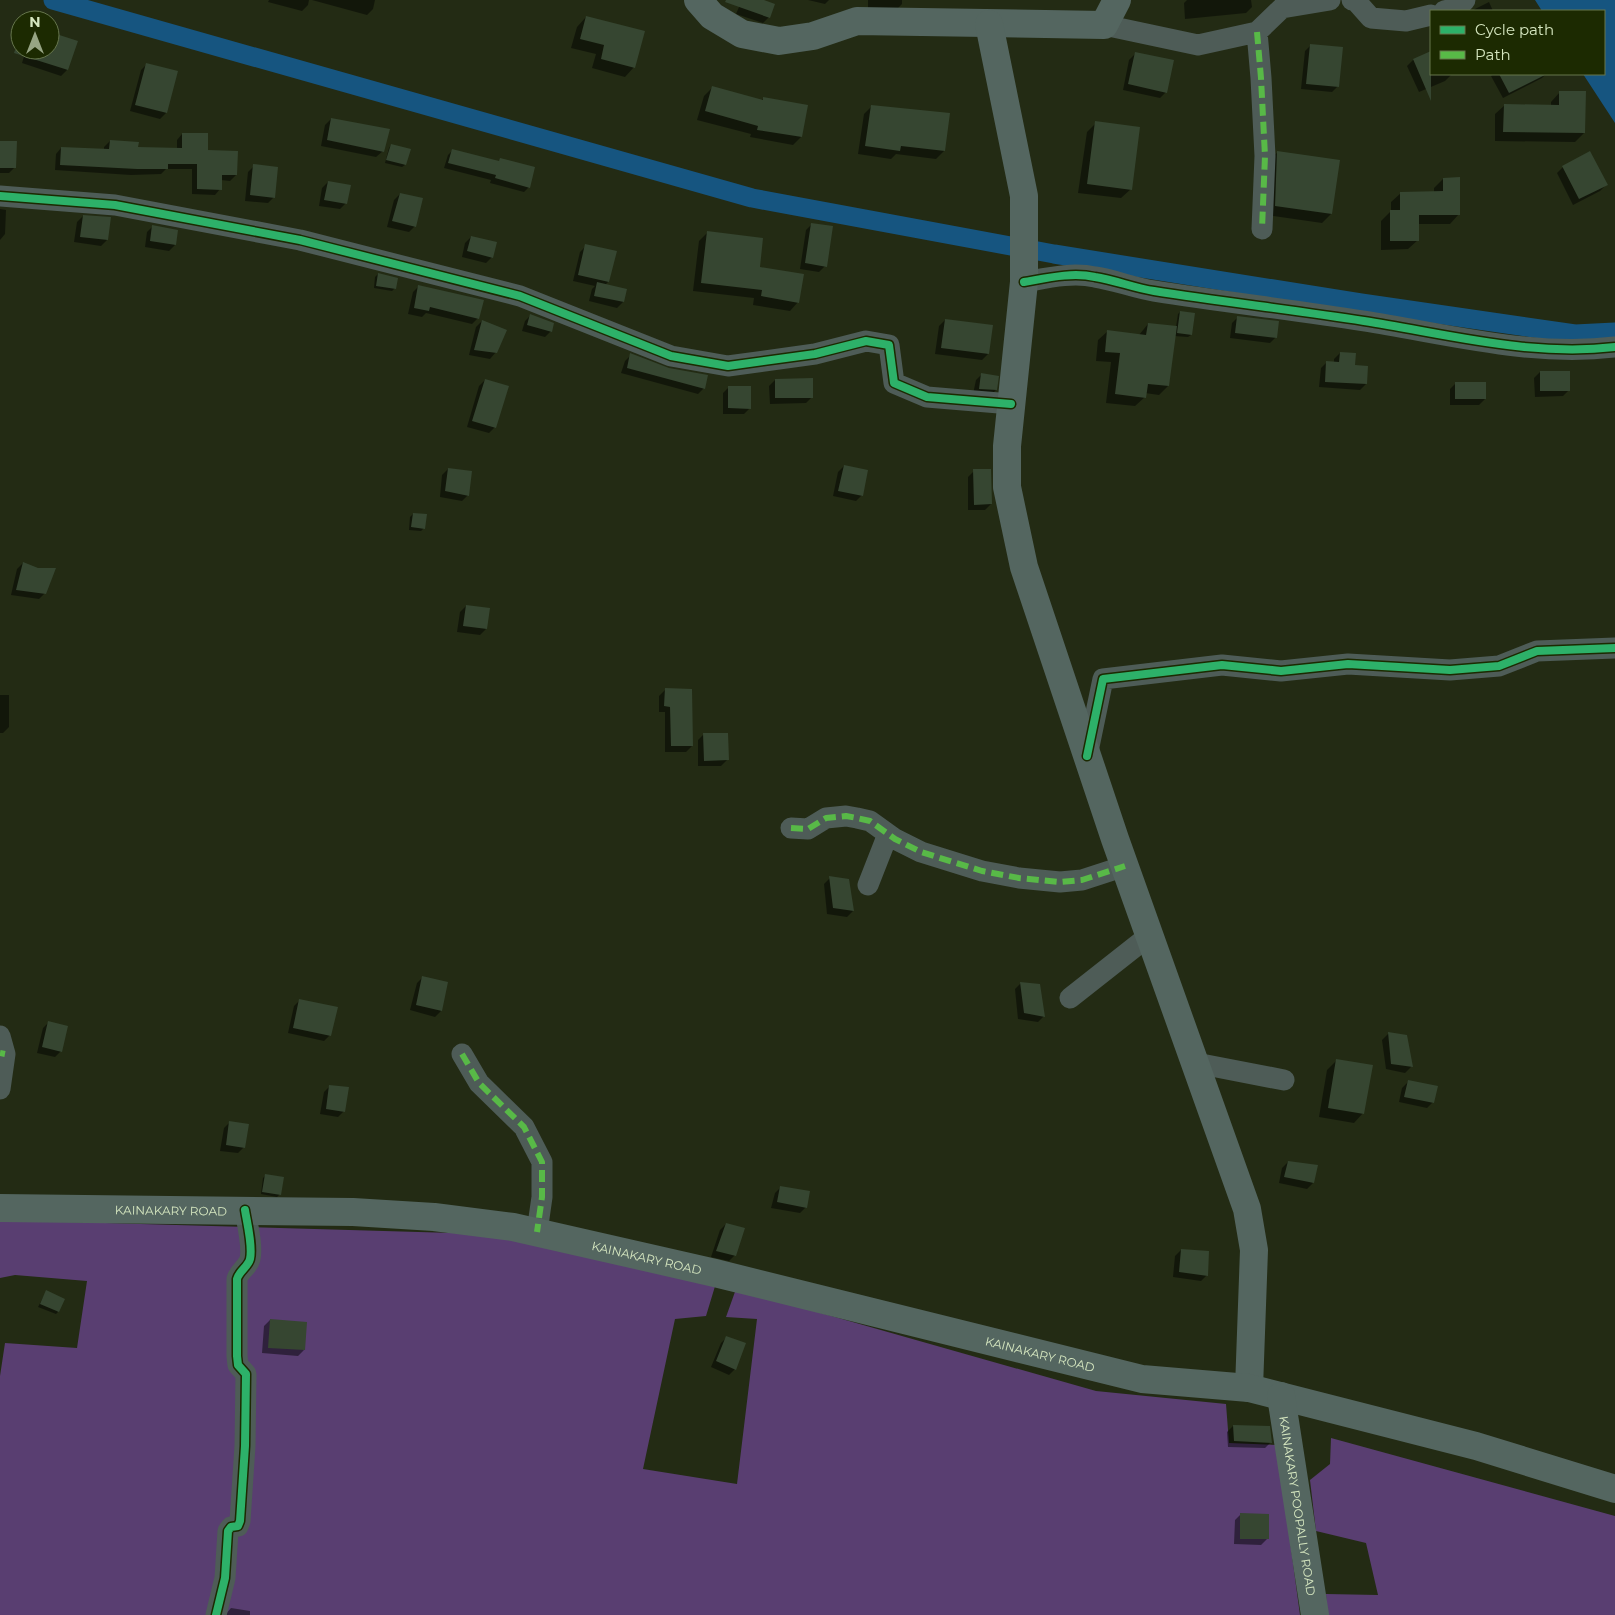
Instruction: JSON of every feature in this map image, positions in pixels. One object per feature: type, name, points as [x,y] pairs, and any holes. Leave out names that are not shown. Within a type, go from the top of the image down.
[{"type":"main road","points":[[698,0],[712,16],[742,34],[779,41],[813,36],[857,21],[1104,25],[1117,0]]},
{"type":"main road","points":[[989,24],[1024,196],[1024,274],[1007,446],[1007,487],[1024,567],[1125,866],[1246,1209],[1254,1250],[1249,1388]]},
{"type":"main road","name":"KAINAKARY ROAD","points":[[0,1208],[353,1212],[434,1217],[513,1227],[715,1273],[1142,1379],[1249,1388],[1476,1446],[1615,1489]]},
{"type":"main road","name":"KAINAKARY POOPALLY ROAD","points":[[1281,1396],[1315,1615]]},
{"type":"street","points":[[1104,25],[1198,44],[1257,32],[1282,8],[1330,0]]},
{"type":"street","points":[[1352,0],[1355,0],[1371,18],[1406,21],[1430,15]]},
{"type":"street","points":[[1448,10],[1457,8],[1464,0]]},
{"type":"street","points":[[1257,32],[1265,156],[1262,229]]},
{"type":"street","points":[[0,196],[115,205],[300,240],[520,296],[671,356],[728,366],[815,354],[866,341],[889,345],[894,383],[927,397],[1011,404]]},
{"type":"street","points":[[1024,274],[1055,277],[1074,275],[1094,276],[1153,291],[1354,319],[1543,350],[1585,351],[1615,348]]},
{"type":"street","points":[[1087,756],[1103,680],[1222,665],[1281,671],[1348,664],[1450,670],[1499,666],[1537,651],[1615,648]]},
{"type":"street","points":[[791,828],[808,829],[826,818],[846,816],[870,821],[895,840],[921,852],[982,871],[1019,878],[1060,882],[1082,880],[1125,866]]},
{"type":"street","points":[[868,885],[888,834]]},
{"type":"street","points":[[1070,998],[1150,936]]},
{"type":"street","points":[[0,1036],[5,1054],[0,1089]]},
{"type":"street","points":[[462,1054],[479,1083],[524,1127],[542,1162],[542,1197],[537,1232]]},
{"type":"street","points":[[1196,1063],[1284,1080]]},
{"type":"street","points":[[216,1615],[225,1578],[228,1531],[238,1526],[240,1520],[246,1446],[246,1374],[238,1365],[236,1356],[238,1275],[250,1260],[245,1210]]},
{"type":"shaded area","points":[[0,1220],[488,1234],[716,1283],[706,1316],[675,1319],[643,1469],[737,1484],[757,1319],[726,1317],[736,1289],[1096,1391],[1226,1404],[1229,1443],[1277,1445],[1300,1615],[0,1615],[0,1376],[5,1343],[77,1348],[87,1281],[15,1275],[0,1278]]},
{"type":"shaded area","points":[[1331,1438],[1615,1516],[1615,1615],[1327,1615],[1326,1594],[1378,1595],[1366,1543],[1316,1531],[1310,1480],[1330,1464]]},
{"type":"water","points":[[1535,0],[1615,0],[1615,123],[1584,75],[1605,75],[1605,10],[1541,10]]},
{"type":"building","points":[[726,0],[764,0],[775,4],[770,18],[725,2]]},
{"type":"building","points":[[586,16],[645,31],[635,68],[601,59],[604,45],[580,39]]},
{"type":"building","points":[[60,35],[78,41],[68,70],[36,60],[60,60]]},
{"type":"building","points":[[1310,44],[1343,47],[1339,87],[1306,84]]},
{"type":"building","points":[[1430,51],[1431,101],[1413,59]]},
{"type":"building","points":[[1135,52],[1174,60],[1167,93],[1128,84]]},
{"type":"building","points":[[146,63],[178,71],[167,113],[135,105]]},
{"type":"building","points":[[1500,75],[1545,75],[1509,93]]},
{"type":"building","points":[[712,86],[763,100],[763,97],[808,105],[802,137],[757,130],[758,126],[705,111]]},
{"type":"building","points":[[1559,91],[1586,91],[1585,133],[1503,132],[1504,104],[1559,105]]},
{"type":"building","points":[[871,105],[950,113],[945,151],[901,146],[900,151],[865,146]]},
{"type":"building","points":[[331,118],[390,129],[384,152],[327,140]]},
{"type":"building","points":[[1095,121],[1140,127],[1132,190],[1087,184]]},
{"type":"building","points":[[182,133],[208,133],[208,150],[238,151],[237,175],[222,175],[222,190],[197,189],[197,164],[168,164],[168,169],[60,165],[61,147],[109,149],[110,140],[139,142],[138,147],[182,148]]},
{"type":"building","points":[[0,141],[17,141],[16,168],[0,168]]},
{"type":"building","points":[[391,144],[411,149],[406,165],[386,160]]},
{"type":"building","points":[[452,149],[499,161],[500,158],[535,167],[530,188],[495,178],[496,175],[448,163]]},
{"type":"building","points":[[1277,151],[1340,160],[1332,214],[1275,206]]},
{"type":"building","points":[[1590,151],[1608,185],[1579,199],[1562,166]]},
{"type":"building","points":[[253,164],[278,167],[275,198],[250,195]]},
{"type":"building","points":[[1460,177],[1460,215],[1419,215],[1419,241],[1390,241],[1390,210],[1400,210],[1400,192],[1443,191],[1443,178]]},
{"type":"building","points":[[328,181],[351,185],[347,204],[324,200]]},
{"type":"building","points":[[400,193],[423,198],[416,227],[392,221]]},
{"type":"building","points":[[83,215],[111,217],[108,240],[80,237]]},
{"type":"building","points":[[811,223],[833,226],[827,267],[805,263]]},
{"type":"building","points":[[152,225],[178,230],[176,245],[150,241]]},
{"type":"building","points":[[707,231],[763,238],[760,267],[804,274],[799,303],[761,296],[762,290],[701,283]]},
{"type":"building","points":[[471,236],[497,242],[493,258],[467,251]]},
{"type":"building","points":[[585,244],[617,251],[609,282],[578,275]]},
{"type":"building","points":[[378,273],[398,278],[396,289],[376,286]]},
{"type":"building","points":[[597,282],[627,289],[624,302],[594,296]]},
{"type":"building","points":[[418,285],[484,300],[479,319],[430,307],[429,311],[414,308]]},
{"type":"building","points":[[1180,311],[1195,313],[1192,335],[1177,333]]},
{"type":"building","points":[[530,314],[554,323],[552,332],[527,325]]},
{"type":"building","points":[[1237,316],[1279,321],[1277,338],[1235,333]]},
{"type":"building","points":[[945,319],[993,325],[989,354],[941,348]]},
{"type":"building","points":[[482,320],[507,330],[497,353],[474,350]]},
{"type":"building","points":[[1148,323],[1177,326],[1169,386],[1148,384],[1146,398],[1115,394],[1120,353],[1105,352],[1107,330],[1146,335]]},
{"type":"building","points":[[1340,352],[1356,353],[1355,365],[1368,366],[1367,384],[1325,382],[1326,361],[1339,362]]},
{"type":"building","points":[[630,353],[669,368],[708,375],[705,389],[627,368]]},
{"type":"building","points":[[1540,371],[1570,371],[1570,391],[1540,391]]},
{"type":"building","points":[[981,373],[999,376],[997,390],[979,389]]},
{"type":"building","points":[[813,378],[813,398],[775,398],[775,379]]},
{"type":"building","points":[[485,379],[509,386],[496,428],[472,421]]},
{"type":"building","points":[[1455,382],[1486,382],[1486,399],[1455,399]]},
{"type":"building","points":[[728,386],[751,386],[751,409],[728,408]]},
{"type":"building","points":[[844,465],[868,470],[863,496],[838,491]]},
{"type":"building","points":[[448,468],[472,471],[469,496],[445,491]]},
{"type":"building","points":[[973,469],[991,469],[992,504],[974,505]]},
{"type":"building","points":[[413,513],[427,514],[425,529],[411,527]]},
{"type":"building","points":[[23,562],[38,568],[56,568],[46,594],[16,590]]},
{"type":"building","points":[[466,605],[490,608],[487,629],[463,626]]},
{"type":"building","points":[[665,688],[692,689],[693,746],[671,746],[670,707],[664,706]]},
{"type":"building","points":[[703,733],[728,733],[729,760],[704,761]]},
{"type":"building","points":[[829,876],[849,879],[854,911],[833,908]]},
{"type":"building","points":[[422,976],[448,982],[442,1011],[416,1005]]},
{"type":"building","points":[[1020,982],[1040,984],[1045,1017],[1024,1013]]},
{"type":"building","points":[[299,999],[338,1007],[331,1036],[293,1028]]},
{"type":"building","points":[[48,1021],[68,1026],[62,1052],[42,1047]]},
{"type":"building","points":[[1388,1032],[1407,1035],[1413,1067],[1391,1064]]},
{"type":"building","points":[[1336,1059],[1373,1065],[1364,1114],[1328,1108]]},
{"type":"building","points":[[1408,1080],[1438,1086],[1434,1103],[1404,1097]]},
{"type":"building","points":[[329,1085],[349,1087],[345,1112],[326,1109]]},
{"type":"building","points":[[229,1121],[249,1124],[245,1148],[226,1145]]},
{"type":"building","points":[[1288,1161],[1318,1165],[1314,1183],[1284,1177]]},
{"type":"building","points":[[265,1174],[284,1177],[281,1195],[262,1192]]},
{"type":"building","points":[[780,1186],[810,1191],[807,1208],[777,1202]]},
{"type":"building","points":[[726,1223],[745,1228],[736,1256],[716,1251]]},
{"type":"building","points":[[1181,1249],[1209,1251],[1208,1276],[1179,1272]]},
{"type":"building","points":[[46,1290],[65,1299],[59,1312],[40,1304]]},
{"type":"building","points":[[270,1319],[307,1322],[305,1350],[268,1348]]},
{"type":"building","points":[[726,1336],[746,1343],[736,1370],[716,1361]]},
{"type":"building","points":[[1233,1425],[1270,1426],[1272,1443],[1234,1441]]},
{"type":"building","points":[[1240,1513],[1269,1514],[1269,1539],[1240,1539]]},
{"type":"waterway","points":[[53,0],[752,198],[1054,254],[1361,303],[1575,334],[1615,332]]},
{"type":"marked path","points":[[1257,32],[1265,156],[1262,229]]},
{"type":"marked path","points":[[791,828],[808,829],[826,818],[846,816],[857,818],[870,821],[895,839],[921,852],[982,871],[1019,878],[1060,882],[1082,880],[1125,866]]},
{"type":"marked path","points":[[0,1053],[5,1054]]},
{"type":"marked path","points":[[462,1054],[479,1083],[524,1127],[542,1162],[542,1197],[537,1232]]},
{"type":"cycle path","points":[[0,196],[115,205],[300,240],[520,296],[671,356],[728,366],[815,354],[866,341],[889,345],[894,383],[927,397],[1011,404]]},
{"type":"cycle path","points":[[1024,282],[1077,275],[1102,278],[1154,291],[1364,321],[1489,343],[1552,349],[1615,347]]},
{"type":"cycle path","points":[[1087,756],[1103,679],[1222,665],[1281,671],[1348,664],[1450,670],[1499,666],[1537,651],[1615,648]]},
{"type":"cycle path","points":[[216,1615],[225,1578],[228,1531],[231,1527],[238,1526],[240,1521],[245,1446],[246,1374],[238,1365],[237,1356],[237,1279],[249,1262],[251,1254],[245,1210]]}]
